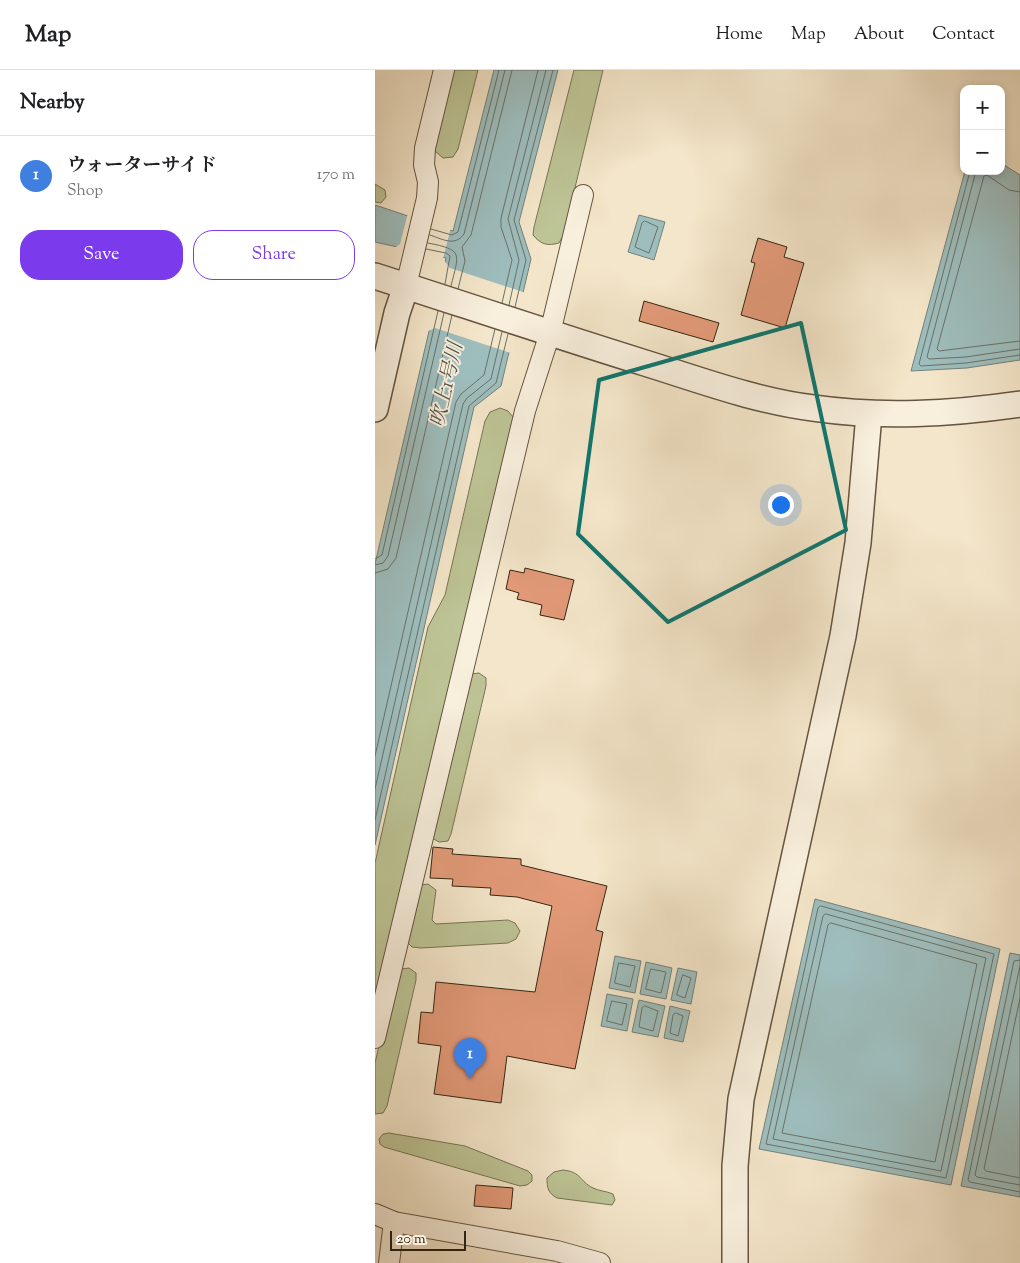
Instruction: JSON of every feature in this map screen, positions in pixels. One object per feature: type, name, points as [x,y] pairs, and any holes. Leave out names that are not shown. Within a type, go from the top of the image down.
[{"type":"street","points":[[375,409],[397,313],[406,286],[424,212],[428,182],[424,165],[425,148],[445,70]]},
{"type":"street","points":[[375,1038],[525,411],[550,334],[583,195]]},
{"type":"street","points":[[375,276],[550,334],[754,396],[811,408],[869,414],[920,415],[971,412],[1020,404]]},
{"type":"street","points":[[735,1263],[735,1166],[741,1099],[843,636],[858,543],[869,414]]},
{"type":"street","points":[[375,1214],[394,1222],[557,1251],[600,1263]]},
{"type":"street","points":[[389,1263],[394,1222]]},
{"type":"highlighted area","points":[[801,323],[846,530],[668,622],[578,534],[599,380]]},
{"type":"green space","points":[[452,70],[478,70],[458,149],[453,157],[443,158],[435,151],[434,143]]},
{"type":"green space","points":[[574,70],[603,70],[564,234],[559,243],[542,243],[533,235],[534,227]]},
{"type":"green space","points":[[375,184],[385,190],[386,197],[381,203],[375,202]]},
{"type":"green space","points":[[500,408],[508,411],[514,418],[375,1013],[375,863],[428,627],[445,595],[485,421],[490,412]]},
{"type":"green space","points":[[479,673],[486,678],[486,686],[451,834],[448,841],[439,842],[432,838],[471,674]]},
{"type":"green space","points":[[428,884],[436,890],[432,920],[436,924],[508,920],[515,923],[520,931],[516,939],[508,943],[412,947],[406,941],[421,885]]},
{"type":"green space","points":[[409,968],[416,973],[416,980],[387,1106],[383,1113],[375,1114],[375,1063],[396,974],[401,969]]},
{"type":"green space","points":[[389,1133],[465,1146],[528,1171],[532,1175],[532,1181],[527,1185],[520,1186],[384,1147],[380,1144],[379,1139],[383,1134]]},
{"type":"green space","points":[[563,1170],[574,1173],[593,1188],[613,1194],[615,1200],[612,1205],[557,1198],[554,1196],[547,1185],[547,1178],[554,1172]]},
{"type":"water","name":"吹上1号川","points":[[494,70],[558,70],[519,222],[531,259],[501,386],[474,407],[375,845],[375,564],[446,258],[375,242],[375,205],[453,231]]},
{"type":"water","points":[[1005,166],[1020,175],[1020,360],[967,368],[911,371],[964,175],[1005,175]]},
{"type":"water","points":[[639,215],[665,222],[654,260],[628,252]]},
{"type":"water","points":[[815,899],[1000,949],[951,1185],[759,1149]]},
{"type":"water","points":[[1010,953],[1020,955],[1020,1197],[961,1186]]},
{"type":"water","points":[[615,956],[641,961],[635,993],[609,988]]},
{"type":"water","points":[[646,962],[672,968],[666,999],[640,994]]},
{"type":"water","points":[[678,968],[697,972],[691,1004],[671,1000]]},
{"type":"water","points":[[607,994],[633,999],[627,1031],[601,1026]]},
{"type":"water","points":[[639,1000],[665,1006],[658,1037],[632,1032]]},
{"type":"water","points":[[670,1006],[690,1011],[683,1042],[664,1038]]},
{"type":"pier","points":[[408,213],[451,227],[443,259],[450,268],[526,293],[511,353],[435,328],[426,332],[443,260],[393,249],[400,244]]},
{"type":"building","points":[[758,238],[787,247],[784,257],[804,263],[785,328],[741,315],[755,263],[751,262]]},
{"type":"building","points":[[644,301],[719,323],[713,342],[639,321]]},
{"type":"building","points":[[525,568],[574,580],[564,620],[540,615],[542,605],[517,599],[519,593],[506,589],[510,570],[524,573]]},
{"type":"building","points":[[433,847],[453,849],[452,854],[521,859],[521,865],[607,886],[596,930],[603,932],[575,1069],[507,1056],[501,1103],[434,1094],[441,1046],[418,1043],[421,1012],[433,1013],[436,982],[535,992],[552,906],[517,897],[490,895],[491,888],[452,886],[453,879],[430,878]]},
{"type":"building","points":[[476,1185],[513,1188],[511,1209],[474,1206]]},
{"type":"place","name":"ウォーターサイド","points":[[470,1079]]}]
